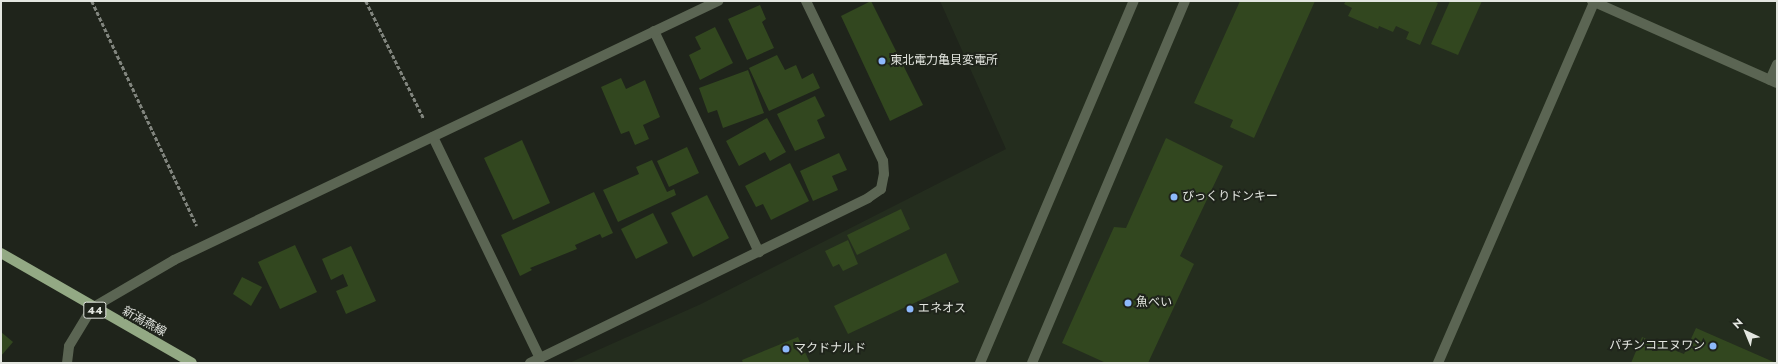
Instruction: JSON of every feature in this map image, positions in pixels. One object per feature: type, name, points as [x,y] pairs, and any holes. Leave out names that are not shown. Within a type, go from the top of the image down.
[{"type":"main road","name":"新潟燕線","points":[[1,253],[92,308],[192,363]]},
{"type":"street","points":[[67,363],[69,346],[92,308],[174,260],[718,1]]},
{"type":"street","points":[[530,363],[868,198],[881,189],[884,174],[883,161],[806,1]]},
{"type":"street","points":[[980,363],[1134,1]]},
{"type":"street","points":[[1032,363],[1185,1]]},
{"type":"street","points":[[1438,363],[1593,2],[1774,82],[1777,64]]},
{"type":"street","points":[[654,31],[759,252]]},
{"type":"street","points":[[433,137],[540,358]]},
{"type":"path","points":[[92,1],[206,245]]},
{"type":"path","points":[[366,1],[433,137]]},
{"type":"shaded area","points":[[940,1],[1777,1],[1777,363],[569,363],[701,304],[1006,149]]},
{"type":"building","name":"東北電力亀貝変電所","points":[[871,1],[923,105],[890,121],[841,16]]},
{"type":"building","points":[[1240,1],[1315,1],[1254,138],[1230,127],[1233,120],[1194,103]]},
{"type":"building","points":[[1346,1],[1433,1],[1438,3],[1420,45],[1406,39],[1409,32],[1396,26],[1393,32],[1379,26],[1378,29],[1348,16],[1352,8],[1344,4]]},
{"type":"building","points":[[1450,1],[1482,1],[1458,55],[1431,44]]},
{"type":"building","points":[[760,5],[766,19],[762,22],[774,48],[747,60],[728,19]]},
{"type":"building","points":[[715,27],[733,63],[700,80],[689,55],[701,49],[695,37]]},
{"type":"building","points":[[777,55],[785,70],[796,65],[802,79],[813,73],[820,88],[769,111],[749,68]]},
{"type":"building","points":[[748,70],[764,113],[723,128],[717,110],[708,113],[699,88]]},
{"type":"building","points":[[621,78],[626,89],[645,80],[660,117],[643,125],[649,139],[635,145],[629,131],[621,134],[601,87]]},
{"type":"building","points":[[815,96],[825,116],[817,120],[825,138],[795,151],[777,114]]},
{"type":"building","points":[[767,118],[786,152],[770,161],[765,152],[739,166],[726,141]]},
{"type":"building","name":"魚べい","points":[[1166,138],[1223,166],[1180,256],[1194,264],[1148,363],[1106,363],[1062,343],[1114,227],[1126,228]]},
{"type":"building","points":[[522,140],[550,203],[513,220],[484,158]]},
{"type":"building","points":[[687,147],[699,173],[669,187],[657,161]]},
{"type":"building","points":[[839,153],[847,170],[832,176],[838,190],[813,201],[800,171]]},
{"type":"building","points":[[652,160],[667,192],[674,189],[676,195],[618,222],[603,190],[639,174],[636,167]]},
{"type":"building","points":[[790,163],[809,201],[771,220],[763,204],[756,207],[745,186]]},
{"type":"building","points":[[594,192],[613,233],[602,238],[600,234],[575,245],[577,249],[530,268],[532,270],[520,276],[501,235]]},
{"type":"building","points":[[707,195],[729,238],[693,257],[671,213]]},
{"type":"building","points":[[901,209],[910,229],[857,255],[847,235]]},
{"type":"building","points":[[653,213],[668,243],[636,259],[621,229]]},
{"type":"building","points":[[848,240],[858,264],[843,271],[839,264],[833,267],[825,251]]},
{"type":"building","points":[[295,245],[317,292],[280,309],[258,262]]},
{"type":"building","points":[[351,246],[376,301],[346,314],[336,291],[348,286],[343,274],[331,280],[322,259]]},
{"type":"building","points":[[946,253],[959,282],[848,334],[834,306]]},
{"type":"building","points":[[242,277],[262,287],[251,306],[233,294]]},
{"type":"building","name":"パチンコエヌワン","points":[[1696,328],[1776,363],[1631,363],[1642,337],[1684,354]]},
{"type":"building","points":[[1,332],[13,342],[1,356]]},
{"type":"building","name":"マクドナルド","points":[[798,337],[810,363],[743,363],[742,360]]},
{"type":"place","name":"東北電力亀貝変電所","points":[[882,61]]},
{"type":"place","name":"びっくりドンキー","points":[[1174,197]]},
{"type":"place","name":"魚べい","points":[[1128,303]]},
{"type":"place","name":"エネオス","points":[[910,309]]},
{"type":"place","name":"パチンコエヌワン","points":[[1713,346]]},
{"type":"place","name":"マクドナルド","points":[[786,349]]}]
